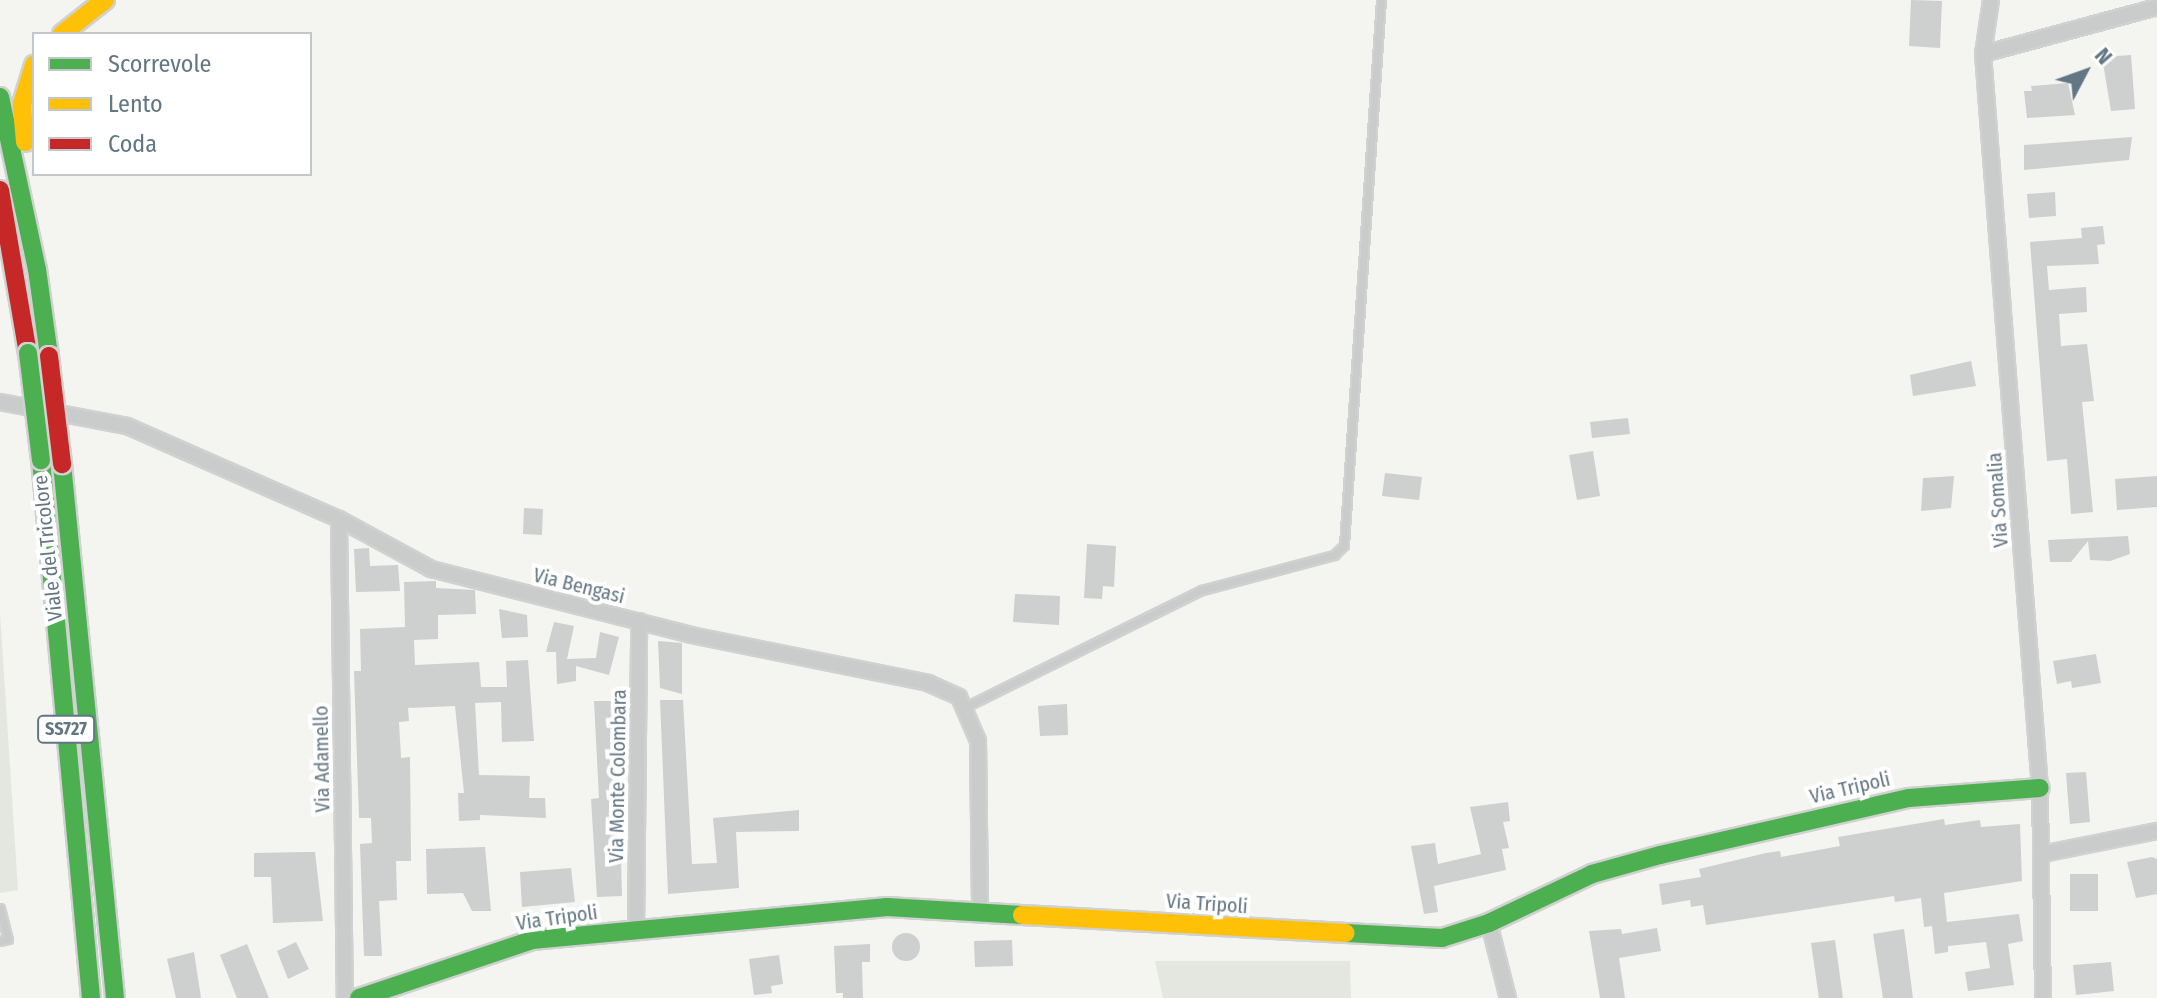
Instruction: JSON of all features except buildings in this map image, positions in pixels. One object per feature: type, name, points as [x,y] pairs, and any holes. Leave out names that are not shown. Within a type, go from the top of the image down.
[{"type":"main road","points":[[65,32],[105,0]]},
{"type":"main road","points":[[32,73],[21,118],[37,269]]},
{"type":"main road","name":"Viale del Tricolore","points":[[0,97],[37,269],[49,356],[115,998]]},
{"type":"main road","name":"Viale del Tricolore","points":[[0,190],[17,273],[41,460],[91,998]]},
{"type":"main road","points":[[0,217],[17,273]]},
{"type":"main road","name":"Via Tripoli","points":[[359,998],[532,940],[887,907],[980,910],[1417,940],[1489,923],[1592,874],[1660,855],[1909,798],[2040,788]]},
{"type":"street","name":"Via Somalia","points":[[1991,0],[1983,54],[2040,788],[2043,998]]},
{"type":"street","points":[[1983,54],[2157,7]]},
{"type":"street","name":"Via Bengasi","points":[[0,402],[127,426],[339,519],[431,569],[639,621],[928,683],[959,697],[965,707]]},
{"type":"street","name":"Via Adamello","points":[[339,519],[345,998]]},
{"type":"street","name":"Via Monte Colombara","points":[[636,930],[639,621]]},
{"type":"street","points":[[965,707],[978,741],[980,910]]},
{"type":"street","points":[[2042,854],[2157,831]]},
{"type":"street","points":[[1489,923],[1508,998]]},
{"type":"lane","points":[[965,707],[1202,590],[1334,555],[1344,545],[1381,0]]},
{"type":"lane","points":[[0,908],[8,939],[0,941]]},
{"type":"shaded area","points":[[0,612],[18,890],[0,893]]},
{"type":"shaded area","points":[[1155,961],[1350,961],[1351,998],[1163,998]]},
{"type":"traffic: fast","points":[[0,97],[37,269],[49,356]]},
{"type":"traffic: fast","points":[[28,353],[41,460]]},
{"type":"traffic: fast","points":[[41,460],[91,998]]},
{"type":"traffic: fast","points":[[62,464],[115,998]]},
{"type":"traffic: fast","points":[[1346,933],[1442,938],[1489,923],[1592,874],[1660,855],[1909,798],[2040,788]]},
{"type":"traffic: fast","points":[[359,998],[532,940],[887,907],[1022,915]]},
{"type":"traffic: slow","points":[[65,32],[105,0]]},
{"type":"traffic: slow","points":[[25,142],[22,104],[32,72]]},
{"type":"traffic: slow","points":[[1022,915],[1346,933]]},
{"type":"traffic: jam","points":[[0,190],[28,353]]},
{"type":"traffic: jam","points":[[49,356],[62,464]]}]
